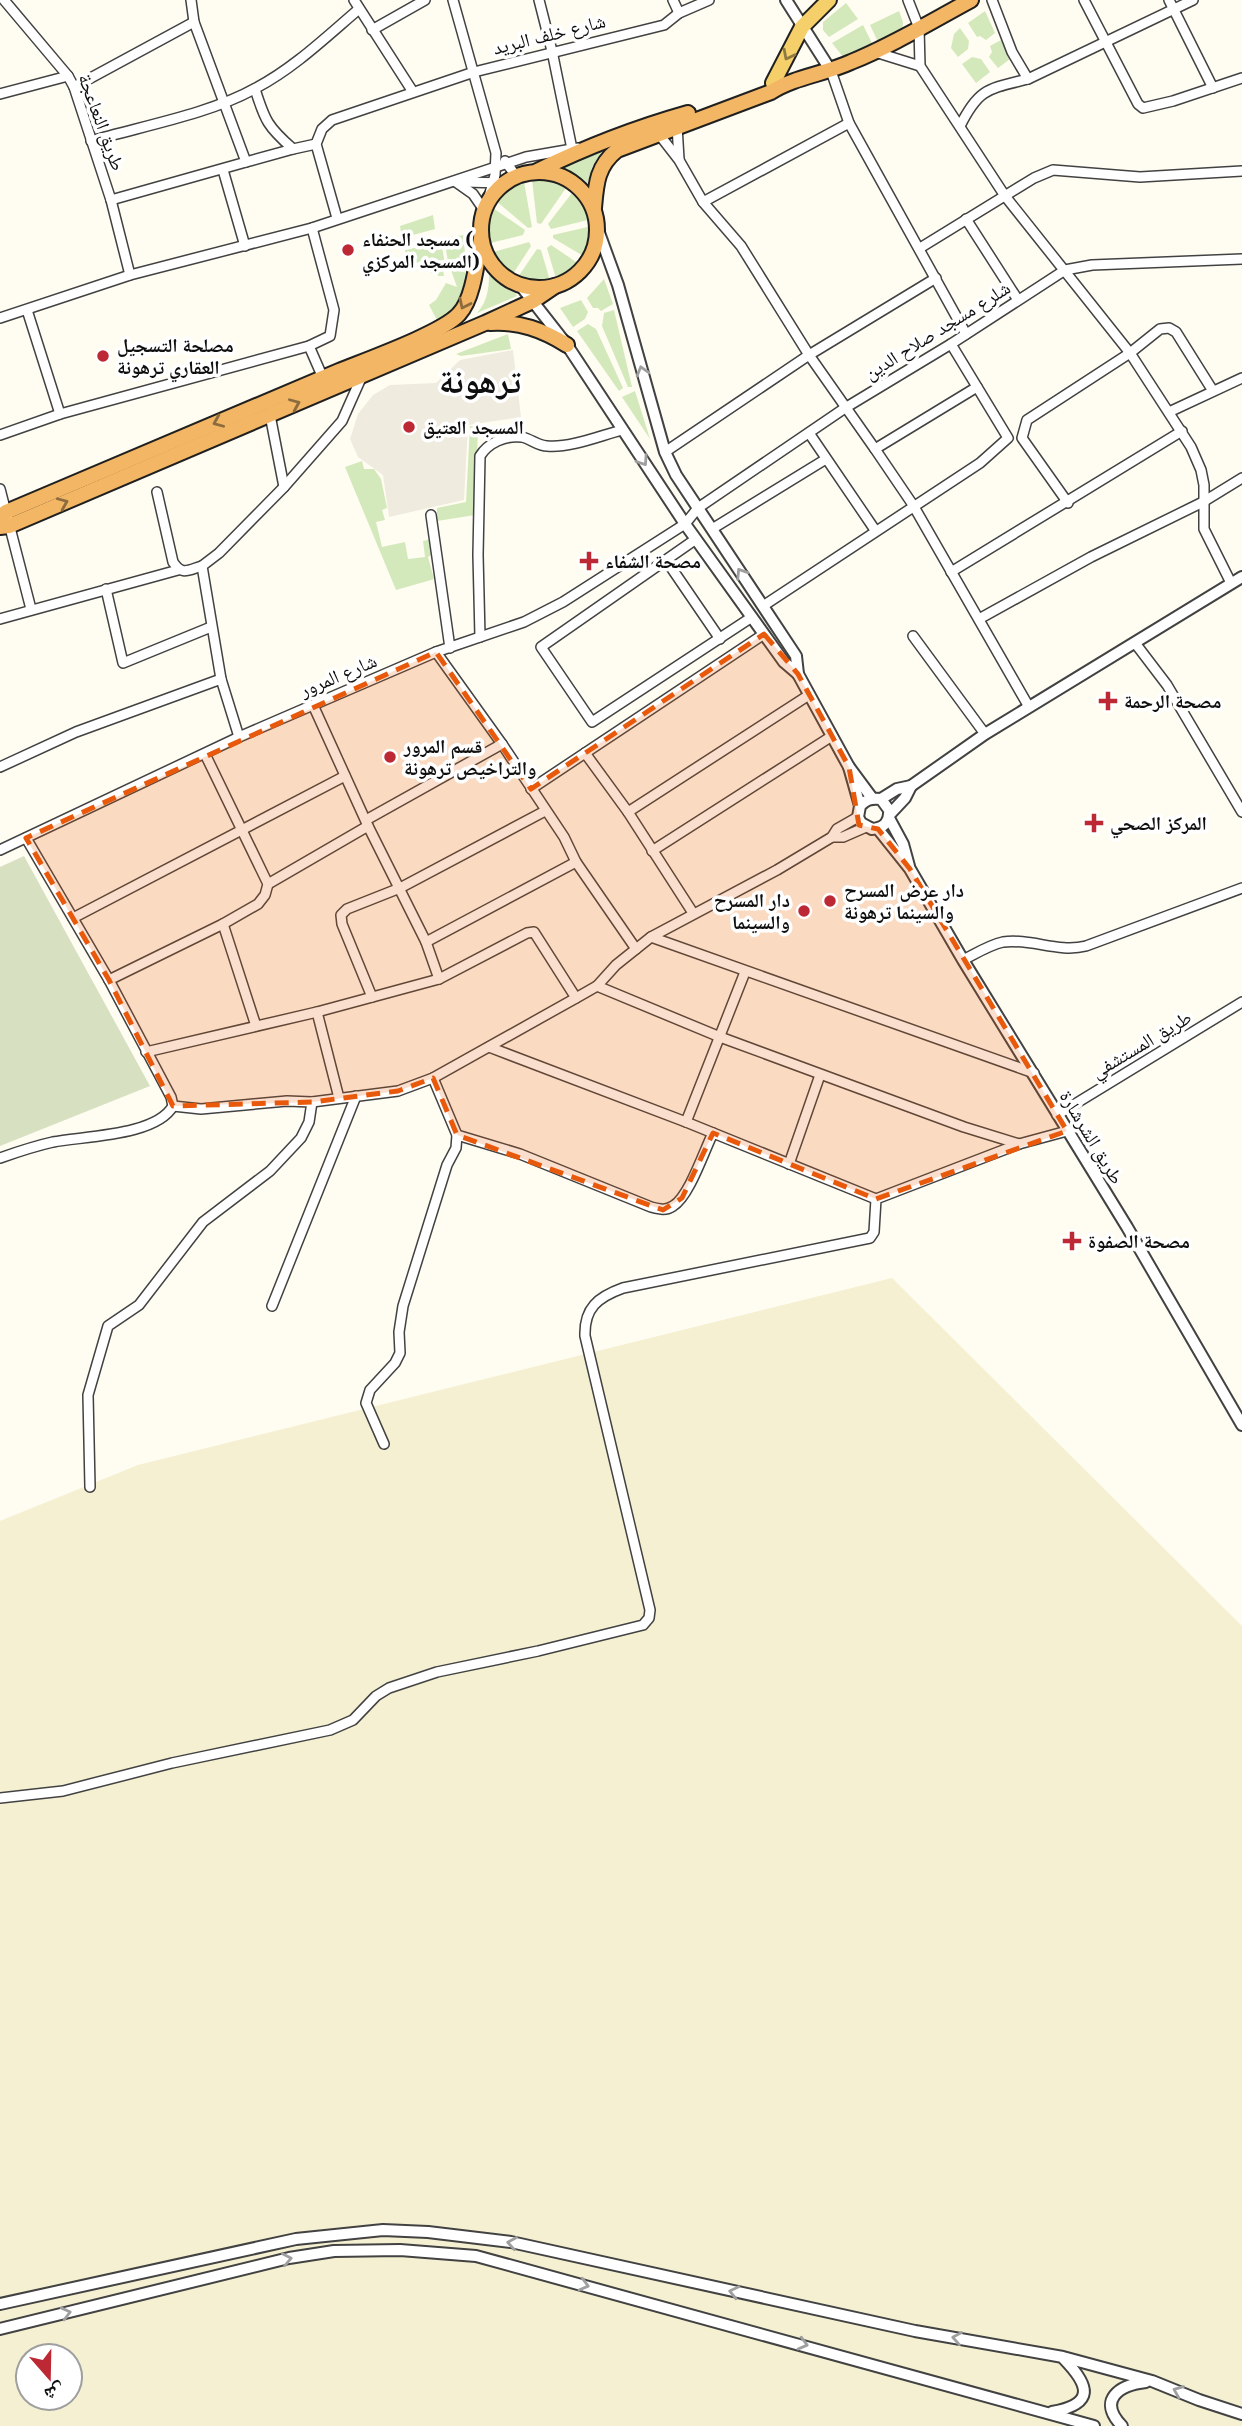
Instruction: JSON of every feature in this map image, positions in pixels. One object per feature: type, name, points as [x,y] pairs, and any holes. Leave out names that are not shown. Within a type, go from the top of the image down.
[{"type":"highway","points":[[537,171],[578,148],[777,84],[831,71],[971,0]]},
{"type":"highway","points":[[4,521],[270,415],[533,301],[569,280],[583,268],[596,244],[598,230],[594,208],[597,179],[608,156],[631,143],[771,92],[777,84]]},
{"type":"highway","points":[[4,521],[450,321],[461,313],[473,283],[485,207],[505,176],[537,171],[555,173],[571,180],[585,192],[594,208]]},
{"type":"highway","points":[[481,238],[494,267],[506,277],[520,285],[537,288],[555,286]]},
{"type":"highway","points":[[485,323],[502,322],[536,329],[567,345]]},
{"type":"main road","points":[[777,84],[802,27],[829,0]]},
{"type":"street","name":"طريق النعاعجة","points":[[4,0],[75,87],[111,200],[130,275]]},
{"type":"street","points":[[191,0],[194,22],[246,162]]},
{"type":"street","points":[[372,30],[425,0]]},
{"type":"street","points":[[453,0],[496,153],[505,176]]},
{"type":"street","points":[[456,182],[505,176],[526,157],[578,148],[539,0]]},
{"type":"street","points":[[673,0],[679,13]]},
{"type":"street","name":"شارع خلف البريد","points":[[316,144],[322,129],[332,120],[474,72],[664,25],[679,13],[709,0]]},
{"type":"street","points":[[786,0],[831,71],[849,123],[966,334]]},
{"type":"street","points":[[173,1106],[201,1109],[287,1101],[312,1102],[398,1091],[433,1078],[597,986],[616,965],[651,937],[777,870],[832,837],[837,829],[859,811],[865,800],[877,799],[897,789],[911,786],[985,734],[1237,580],[1204,529],[1204,485],[1201,470],[1182,431],[1130,353],[1005,196],[920,66],[919,28],[908,0]]},
{"type":"street","points":[[992,0],[1012,52],[1028,79]]},
{"type":"street","points":[[1084,0],[1138,104],[1143,107],[1242,78]]},
{"type":"street","points":[[1169,0],[1213,88]]},
{"type":"street","points":[[960,126],[972,102],[987,91],[1028,79],[1193,0]]},
{"type":"street","points":[[91,141],[224,103],[255,89],[280,74],[356,5],[413,92]]},
{"type":"street","points":[[75,87],[194,22]]},
{"type":"street","points":[[875,51],[920,66]]},
{"type":"street","points":[[0,94],[68,76]]},
{"type":"street","points":[[255,89],[268,125],[293,149]]},
{"type":"street","points":[[703,202],[849,123]]},
{"type":"street","points":[[677,126],[679,160]]},
{"type":"street","points":[[658,133],[679,160],[703,202],[741,246],[808,355],[913,505],[1029,707]]},
{"type":"street","points":[[111,200],[316,144],[337,218]]},
{"type":"street","points":[[496,153],[496,167],[505,176]]},
{"type":"street","points":[[496,167],[505,176]]},
{"type":"street","points":[[0,318],[130,275],[312,228],[496,167]]},
{"type":"street","points":[[223,170],[245,246]]},
{"type":"street","points":[[920,248],[1034,178],[1053,170],[1140,177],[1198,176],[1242,171]]},
{"type":"street","points":[[456,182],[485,207]]},
{"type":"street","points":[[966,219],[1018,300]]},
{"type":"street","points":[[0,435],[60,414],[309,346],[330,336],[334,310],[312,228]]},
{"type":"street","points":[[598,230],[618,285],[665,452],[676,475],[796,656],[798,674],[849,767],[877,799],[888,806],[889,816],[903,844],[910,869]]},
{"type":"street","name":"شلرع مسجد صلاح الدين","points":[[685,524],[698,508],[845,408],[951,344],[1065,270],[1092,265],[1242,259]]},
{"type":"street","points":[[665,452],[808,355],[936,278]]},
{"type":"street","points":[[520,285],[567,345],[685,524],[784,662],[798,674]]},
{"type":"street","points":[[27,310],[60,414]]},
{"type":"street","points":[[1068,503],[1022,438],[1027,419],[1130,353],[1160,329],[1169,328],[1175,332],[1213,391]]},
{"type":"street","points":[[763,606],[980,463],[1008,438],[951,344]]},
{"type":"street","points":[[309,346],[323,378]]},
{"type":"street","points":[[0,619],[178,570],[182,572],[202,566],[219,553],[284,487],[342,421],[362,376]]},
{"type":"street","points":[[1169,412],[1242,378]]},
{"type":"street","points":[[875,449],[977,387]]},
{"type":"street","points":[[270,415],[284,487]]},
{"type":"street","points":[[480,638],[480,456],[487,445],[522,437],[547,447],[556,446],[622,430]]},
{"type":"street","points":[[951,572],[1182,431]]},
{"type":"street","points":[[809,433],[875,530]]},
{"type":"street","points":[[712,529],[826,459]]},
{"type":"street","points":[[979,619],[1091,556],[1203,502],[1242,478]]},
{"type":"street","points":[[0,489],[4,521],[31,609]]},
{"type":"street","points":[[157,492],[173,562],[178,570]]},
{"type":"street","points":[[431,515],[450,648]]},
{"type":"street","name":"شارع المرور","points":[[0,850],[239,737],[436,652],[524,622],[563,602],[685,524]]},
{"type":"street","points":[[696,539],[541,646],[592,722],[752,617]]},
{"type":"street","points":[[666,560],[720,639]]},
{"type":"street","points":[[202,566],[221,679],[239,737]]},
{"type":"street","points":[[106,589],[122,663],[211,627]]},
{"type":"street","points":[[531,789],[764,634]]},
{"type":"street","points":[[913,636],[985,734]]},
{"type":"street","points":[[1135,643],[1167,685],[1242,812]]},
{"type":"street","points":[[436,652],[502,744],[564,837],[576,862],[636,949]]},
{"type":"street","points":[[0,767],[76,732],[221,679]]},
{"type":"street","points":[[628,812],[809,695]]},
{"type":"street","points":[[313,705],[426,942],[439,979]]},
{"type":"street","points":[[652,850],[832,736]]},
{"type":"street","points":[[268,884],[502,744]]},
{"type":"street","points":[[585,753],[628,812],[693,913]]},
{"type":"street","points":[[109,980],[223,924],[258,904],[265,895],[268,884],[205,754]]},
{"type":"street","points":[[849,767],[859,811],[910,869]]},
{"type":"street","points":[[73,918],[345,776]]},
{"type":"street","points":[[832,837],[843,837],[883,827],[911,786]]},
{"type":"street","points":[[372,997],[342,924],[341,915],[347,909],[400,888],[545,811]]},
{"type":"street","points":[[0,1158],[55,1142],[122,1133],[169,1113],[173,1106],[171,1097],[109,980],[26,838]]},
{"type":"street","points":[[426,942],[576,862]]},
{"type":"street","name":"طريق الشرشارة","points":[[910,869],[1241,1421]]},
{"type":"street","points":[[963,960],[1002,943],[1013,942],[1068,950],[1086,946],[1242,888]]},
{"type":"street","points":[[223,924],[256,1026]]},
{"type":"street","points":[[146,1052],[317,1012],[439,979],[527,933],[534,932],[576,998]]},
{"type":"street","points":[[651,937],[1034,1073]]},
{"type":"street","points":[[686,1122],[746,972]]},
{"type":"street","points":[[597,986],[820,1075],[1019,1144]]},
{"type":"street","name":"طريق المستشفي","points":[[1057,1115],[1242,1002]]},
{"type":"street","points":[[317,1012],[339,1098]]},
{"type":"street","points":[[489,1047],[686,1122],[876,1199],[1019,1144],[1066,1131]]},
{"type":"street","points":[[789,1164],[820,1075]]},
{"type":"street","points":[[384,1444],[366,1402],[370,1390],[395,1363],[400,1353],[399,1332],[403,1306],[447,1165],[456,1148],[457,1135],[433,1078]]},
{"type":"street","points":[[272,1306],[356,1096]]},
{"type":"street","points":[[90,1487],[88,1395],[108,1326],[139,1305],[203,1222],[270,1171],[301,1138],[309,1122],[312,1102]]},
{"type":"street","points":[[457,1135],[520,1154],[663,1210],[673,1207],[682,1198],[713,1133]]},
{"type":"street","points":[[0,1798],[63,1791],[172,1763],[330,1730],[353,1720],[376,1696],[389,1688],[425,1676],[643,1625],[649,1618],[650,1610],[585,1336],[589,1311],[595,1301],[623,1288],[870,1238],[874,1232],[876,1199]]},
{"type":"street","points":[[0,2304],[296,2239],[383,2230],[405,2231],[511,2242],[915,2331],[1063,2357],[1152,2381],[1242,2414]]},
{"type":"street","points":[[0,2329],[240,2269],[334,2251],[400,2250],[475,2256],[1094,2426]]},
{"type":"street","points":[[1049,2412],[1075,2406],[1083,2396],[1084,2384],[1079,2374],[1063,2357]]},
{"type":"street","points":[[1122,2426],[1113,2416],[1111,2403],[1117,2390],[1129,2384],[1152,2381]]},
{"type":"highlighted area","points":[[764,634],[798,674],[849,767],[859,825],[878,829],[910,869],[1067,1131],[876,1199],[713,1133],[682,1198],[663,1210],[457,1135],[433,1078],[398,1091],[312,1102],[173,1106],[109,980],[26,838],[436,652],[531,789]]},
{"type":"shaded area","points":[[513,350],[521,417],[468,425],[464,500],[389,517],[383,475],[358,457],[350,439],[358,414],[373,395],[390,385],[436,383],[460,360]]},
{"type":"shaded area","points":[[892,1278],[1242,1626],[1242,2426],[0,2426],[0,1521],[138,1465]]},
{"type":"green space","points":[[846,3],[858,19],[829,37],[823,30],[823,22]]},
{"type":"green space","points":[[899,11],[903,22],[902,32],[879,44],[870,25]]},
{"type":"green space","points":[[985,11],[995,33],[986,40],[977,37],[968,23]]},
{"type":"green space","points":[[863,25],[874,47],[844,58],[832,43]]},
{"type":"green space","points":[[960,28],[969,41],[968,49],[958,57],[951,48],[954,34]]},
{"type":"green space","points":[[1001,40],[1010,59],[998,68],[989,57],[992,52],[990,46]]},
{"type":"green space","points":[[972,57],[981,59],[990,72],[976,83],[962,64]]},
{"type":"green space","points":[[604,148],[592,167],[588,183],[559,167]]},
{"type":"green space","points":[[532,180],[548,180],[568,185],[541,224],[537,223]]},
{"type":"green space","points":[[524,182],[532,227],[528,228],[495,200],[508,189]]},
{"type":"green space","points":[[575,189],[589,206],[592,219],[551,229],[548,224]]},
{"type":"green space","points":[[490,206],[525,230],[523,235],[486,244],[485,224]]},
{"type":"green space","points":[[433,215],[435,229],[402,238],[400,226]]},
{"type":"green space","points":[[592,226],[595,242],[585,257],[553,238],[553,235]]},
{"type":"green space","points":[[464,235],[465,272],[461,294],[456,304],[437,320],[429,305],[436,300],[446,283],[457,287],[448,262],[444,238]]},
{"type":"green space","points":[[441,242],[446,269],[443,270],[444,276],[438,276],[437,272],[431,273],[429,264],[433,263],[432,259],[408,265],[405,250]]},
{"type":"green space","points":[[529,242],[531,246],[511,277],[497,266],[490,253]]},
{"type":"green space","points":[[551,245],[582,266],[581,271],[566,281],[557,282],[547,248]]},
{"type":"green space","points":[[537,249],[541,250],[551,284],[534,285],[518,277]]},
{"type":"green space","points":[[489,275],[511,286],[517,296],[477,313],[487,295]]},
{"type":"green space","points":[[604,279],[613,304],[601,311],[593,308],[587,298]]},
{"type":"green space","points":[[581,300],[588,312],[585,319],[573,327],[560,308]]},
{"type":"green space","points":[[614,310],[632,387],[628,387],[602,326],[604,313]]},
{"type":"green space","points":[[588,324],[596,329],[623,388],[619,391],[577,331]]},
{"type":"green space","points":[[508,334],[511,349],[461,356],[456,354]]},
{"type":"green space","points":[[635,391],[650,439],[622,397]]},
{"type":"green space","points":[[470,426],[478,426],[475,515],[437,521],[437,508],[466,502]]},
{"type":"green space","points":[[362,461],[364,469],[374,469],[381,479],[387,508],[382,510],[385,520],[376,522],[382,547],[405,542],[408,559],[425,557],[423,541],[431,539],[431,555],[428,557],[434,579],[396,590],[345,467]]},
{"type":"green space","points":[[24,856],[150,1086],[0,1146],[0,867]]},
{"type":"place","name":"مسجد الحنفاء ( المسجد المركزي)","points":[[348,250]]},
{"type":"place","name":"مصلحة التسجيل العقاري ترهونة","points":[[103,356]]},
{"type":"place","name":"المسجد العتيق","points":[[409,427]]},
{"type":"place","name":"مصحة الشفاء","points":[[589,561]]},
{"type":"place","name":"مصحة الرحمة","points":[[1108,701]]},
{"type":"place","name":"قسم المرور والتراخيص ترهونة","points":[[390,757]]},
{"type":"place","name":"المركز الصحي","points":[[1094,823]]},
{"type":"place","name":"دار عرض المسرح والسينما ترهونة","points":[[830,901]]},
{"type":"place","name":"دار المسرح والسينما","points":[[804,911]]},
{"type":"place","name":"مصحة الصفوة","points":[[1072,1241]]},
{"type":"district","name":"ترهونة","points":[[480,380]]}]
